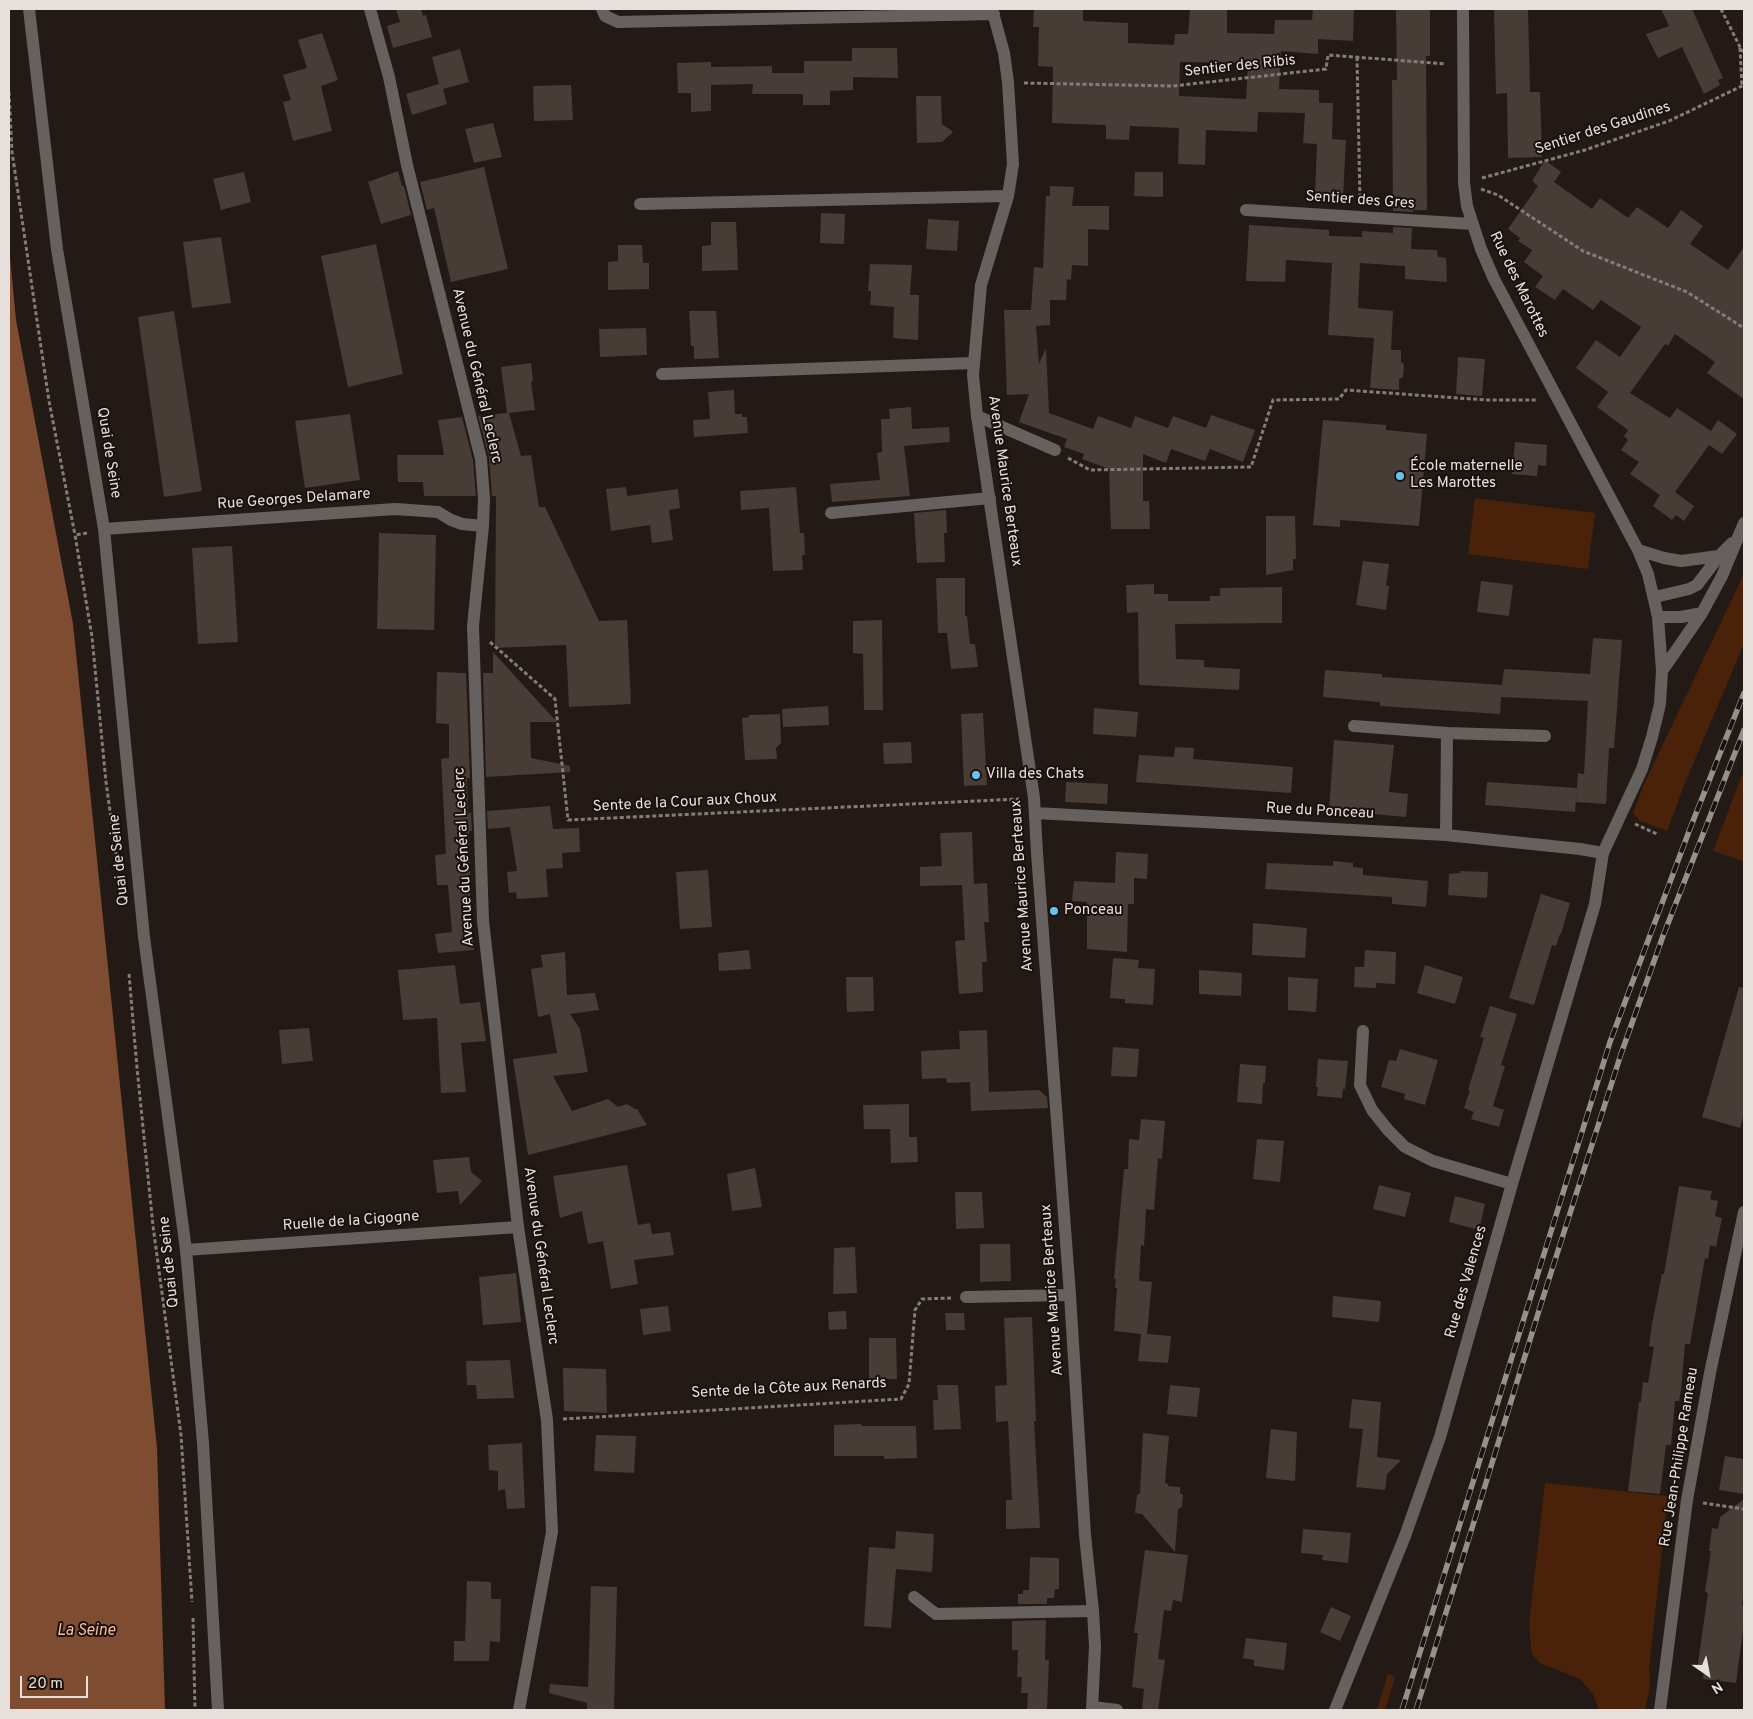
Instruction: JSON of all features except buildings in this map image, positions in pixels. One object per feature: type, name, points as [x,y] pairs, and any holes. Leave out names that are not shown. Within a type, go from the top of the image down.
[{"type":"street","name":"Quai de Seine","points":[[28,9],[57,249],[104,530],[144,937],[186,1250],[203,1443],[218,1710]]},
{"type":"street","name":"Avenue du Général Leclerc","points":[[370,9],[389,77],[407,165],[481,459],[484,498],[483,526],[472,626],[483,921],[518,1227],[547,1420],[552,1532],[518,1710]]},
{"type":"street","points":[[602,9],[605,16],[618,22],[993,11]]},
{"type":"street","name":"Rue des Marottes","points":[[1463,9],[1464,183],[1472,224],[1494,279],[1638,550],[1655,597],[1662,671],[1660,704],[1642,769],[1603,854]]},
{"type":"street","name":"Avenue Maurice Berteaux","points":[[993,11],[1004,53],[1008,82],[1013,164],[1008,196],[981,285],[973,374],[977,416],[1034,798],[1070,1295],[1085,1535],[1093,1611],[1095,1646],[1092,1709]]},
{"type":"street","points":[[640,204],[1008,196]]},
{"type":"street","name":"Sentier des Gres","points":[[1246,210],[1472,224]]},
{"type":"street","points":[[662,374],[974,363]]},
{"type":"street","points":[[977,416],[1055,450]]},
{"type":"street","points":[[831,513],[990,498]]},
{"type":"street","name":"Rue Georges Delamare","points":[[104,530],[395,509],[438,512],[462,524],[483,526]]},
{"type":"street","points":[[1662,671],[1702,613],[1722,576],[1744,523]]},
{"type":"street","points":[[1655,597],[1689,589],[1697,585],[1719,556],[1736,540]]},
{"type":"street","points":[[1638,550],[1681,561],[1719,556]]},
{"type":"street","points":[[1658,617],[1681,617],[1702,613]]},
{"type":"street","points":[[1354,726],[1447,733],[1545,736]]},
{"type":"street","points":[[1446,835],[1447,733]]},
{"type":"street","name":"Rue du Ponceau","points":[[1035,812],[1446,835],[1580,849],[1603,854]]},
{"type":"street","name":"Rue des Valences","points":[[1335,1710],[1405,1536],[1440,1437],[1512,1184],[1595,904],[1603,854]]},
{"type":"street","points":[[1363,1031],[1360,1085],[1372,1110],[1388,1130],[1405,1147],[1433,1161],[1512,1184]]},
{"type":"street","name":"Rue Jean-Philippe Rameau","points":[[1660,1710],[1687,1500],[1710,1373],[1744,1212]]},
{"type":"street","name":"Ruelle de la Cigogne","points":[[186,1250],[518,1227]]},
{"type":"street","points":[[966,1297],[1070,1295]]},
{"type":"street","points":[[914,1596],[936,1614],[1093,1611]]},
{"type":"street","points":[[1092,1709],[1117,1710]]},
{"type":"path","points":[[1721,9],[1744,52]]},
{"type":"path","points":[[1740,47],[1743,86]]},
{"type":"path","name":"Sentier des Ribis","points":[[1008,82],[1173,86],[1326,69],[1328,55],[1462,65]]},
{"type":"path","points":[[1357,57],[1360,217]]},
{"type":"path","name":"Sentier des Gaudines","points":[[1464,183],[1585,150],[1669,121],[1743,86]]},
{"type":"path","points":[[9,92],[12,152],[49,401],[75,535],[92,637],[106,782],[116,856]]},
{"type":"path","points":[[1464,183],[1498,195],[1583,251],[1688,292],[1744,328]]},
{"type":"path","points":[[1055,450],[1090,470],[1251,467],[1273,400],[1339,399],[1346,390],[1486,400],[1558,400]]},
{"type":"path","points":[[75,535],[104,530]]},
{"type":"path","name":"Sente de la Cour aux Choux","points":[[472,626],[555,699],[568,820],[1034,798]]},
{"type":"path","points":[[1628,820],[1657,834]]},
{"type":"path","points":[[129,972],[152,1216],[181,1436],[193,1610],[195,1710]]},
{"type":"path","name":"Sente de la Côte aux Renards","points":[[547,1420],[901,1399],[909,1384],[915,1310],[922,1299],[966,1297]]},
{"type":"path","points":[[1687,1500],[1744,1509]]},
{"type":"shaded area","points":[[1475,498],[1595,513],[1588,569],[1468,554]]},
{"type":"shaded area","points":[[1744,574],[1744,644],[1685,783],[1667,831],[1640,821],[1633,813],[1644,784]]},
{"type":"shaded area","points":[[1744,770],[1744,859],[1743,861],[1713,851]]},
{"type":"shaded area","points":[[1545,1483],[1668,1496],[1649,1668],[1650,1687],[1645,1710],[1599,1710],[1593,1694],[1580,1679],[1540,1663],[1532,1654],[1529,1624]]},
{"type":"shaded area","points":[[1388,1674],[1395,1677],[1385,1710],[1377,1710]]},
{"type":"water","name":"La Seine","points":[[9,247],[16,320],[73,624],[157,1448],[165,1710],[9,1710]]},
{"type":"railway","points":[[1402,1710],[1610,1042],[1691,826],[1744,693]]},
{"type":"railway","points":[[1416,1710],[1541,1304],[1621,1054],[1663,936],[1744,730]]},
{"type":"place","name":"École maternelle Les Marottes","points":[[1400,476]]},
{"type":"place","name":"Villa des Chats","points":[[976,775]]},
{"type":"place","name":"Ponceau","points":[[1054,911]]}]
